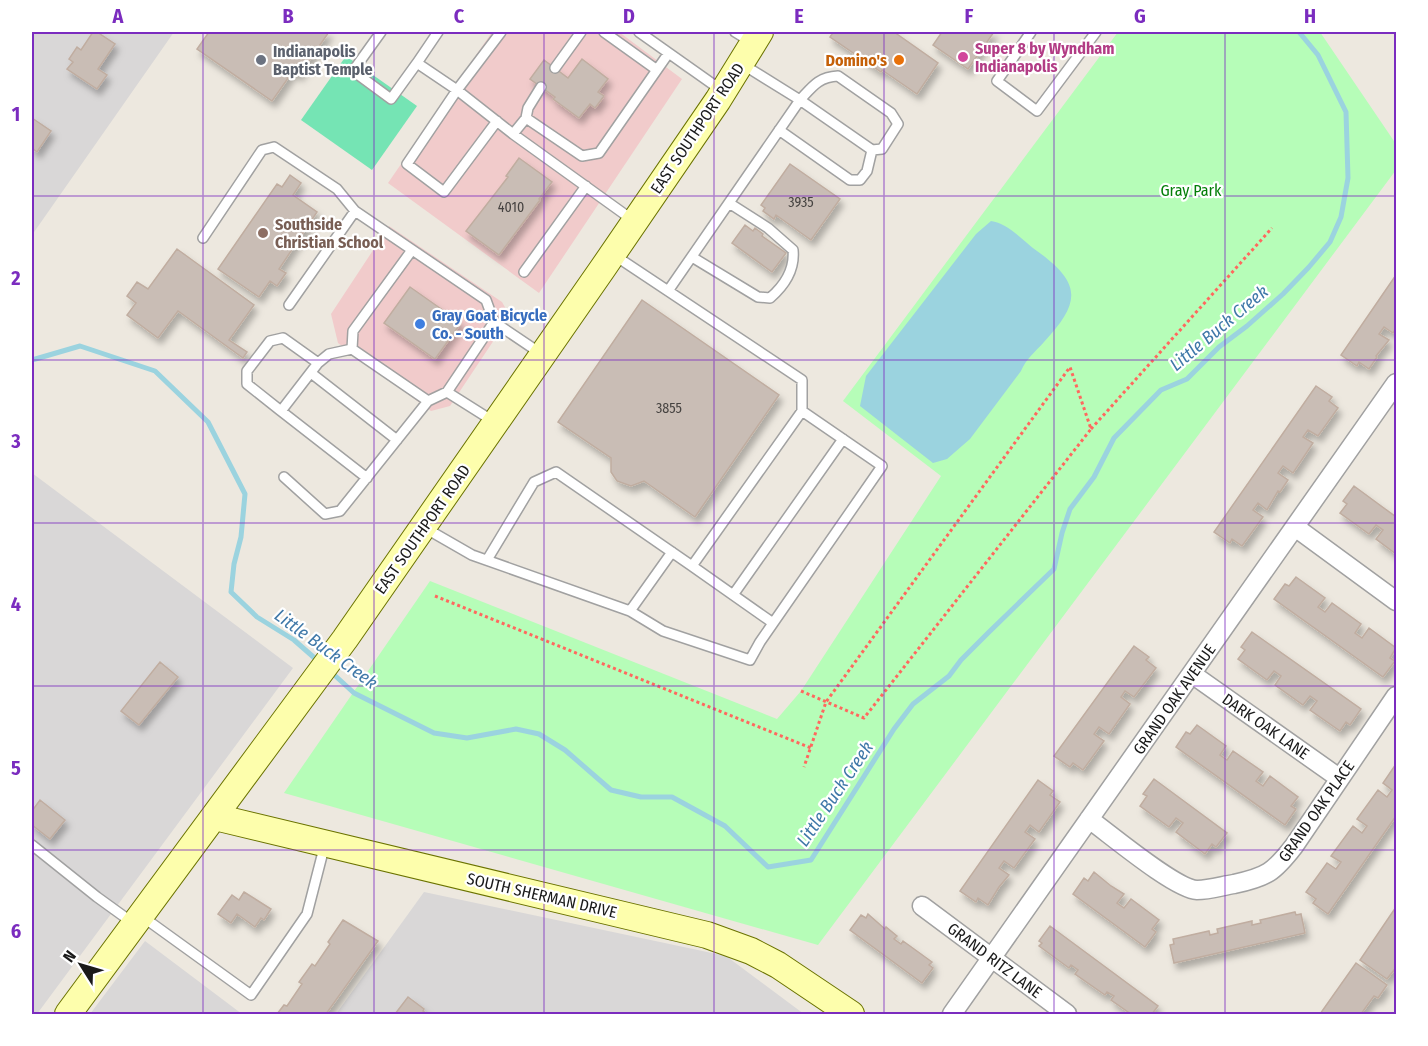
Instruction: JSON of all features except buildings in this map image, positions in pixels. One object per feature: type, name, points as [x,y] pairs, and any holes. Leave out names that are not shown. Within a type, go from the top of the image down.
[{"type":"main road","name":"EAST SOUTHPORT ROAD","points":[[68,1014],[345,639],[723,91],[747,42]]},
{"type":"main road","name":"SOUTH SHERMAN DRIVE","points":[[215,817],[707,935],[751,951],[778,965],[851,1014]]},
{"type":"street","name":"GRAND OAK AVENUE","points":[[952,1014],[1396,383]]},
{"type":"street","points":[[1295,527],[1396,601]]},
{"type":"street","name":"DARK OAK LANE","points":[[1192,674],[1339,778]]},
{"type":"street","name":"GRAND OAK PLACE","points":[[1089,819],[1180,885],[1197,890],[1250,880],[1276,868],[1294,846],[1396,696]]},
{"type":"street","name":"GRAND RITZ LANE","points":[[922,906],[1067,1014]]},
{"type":"lane","points":[[381,32],[353,71],[391,99],[438,32]]},
{"type":"lane","points":[[497,121],[444,192],[406,164],[457,90],[501,32]]},
{"type":"lane","points":[[555,68],[580,32]]},
{"type":"lane","points":[[604,32],[657,70]]},
{"type":"lane","points":[[639,32],[723,91]]},
{"type":"lane","points":[[1031,32],[997,81],[1037,111],[1096,32]]},
{"type":"lane","points":[[668,291],[800,100],[825,76],[838,76],[891,113],[898,124],[882,149],[872,150],[800,100],[747,42]]},
{"type":"lane","points":[[525,118],[582,156],[599,153],[668,54]]},
{"type":"lane","points":[[417,63],[634,221]]},
{"type":"lane","points":[[513,134],[525,118],[528,108],[541,87]]},
{"type":"lane","points":[[779,130],[850,180],[860,180],[867,171],[872,150]]},
{"type":"lane","points":[[203,238],[262,150],[274,147],[337,189],[355,211],[486,300],[494,322],[542,355]]},
{"type":"lane","points":[[524,272],[585,186]]},
{"type":"lane","points":[[692,257],[758,297],[770,298],[780,290],[790,274],[794,260],[793,250],[768,228],[729,203]]},
{"type":"lane","points":[[289,305],[355,211]]},
{"type":"lane","points":[[352,349],[353,332],[412,250]]},
{"type":"lane","points":[[612,254],[802,380],[802,411],[693,566]]},
{"type":"lane","points":[[284,477],[325,514],[340,511],[428,401],[447,392],[494,322]]},
{"type":"lane","points":[[318,363],[283,338],[270,341],[247,371],[247,384],[367,478]]},
{"type":"lane","points":[[281,411],[318,363],[329,354],[352,349],[428,401]]},
{"type":"lane","points":[[311,373],[397,440]]},
{"type":"lane","points":[[447,392],[495,423]]},
{"type":"lane","points":[[423,526],[472,555],[630,611],[663,631],[750,660],[882,466],[802,411]]},
{"type":"lane","points":[[733,595],[843,439]]},
{"type":"lane","points":[[487,560],[534,482],[556,472],[773,623]]},
{"type":"lane","points":[[630,611],[672,552]]},
{"type":"lane","points":[[32,845],[97,897],[138,920],[251,995],[307,914],[325,844]]},
{"type":"path","points":[[801,691],[864,718],[1091,429],[1272,228]]},
{"type":"path","points":[[804,767],[826,702],[1071,366],[1091,429]]},
{"type":"path","points":[[435,596],[811,748]]},
{"type":"shaded area","points":[[32,32],[174,32],[32,235]]},
{"type":"shaded area","points":[[492,32],[619,32],[682,79],[539,293],[388,183]]},
{"type":"shaded area","points":[[389,226],[502,302],[510,316],[450,406],[431,411],[338,343],[331,314]]},
{"type":"shaded area","points":[[32,473],[293,668],[37,1014],[32,1014]]},
{"type":"shaded area","points":[[424,892],[726,956],[804,1014],[336,1014]]},
{"type":"shaded area","points":[[145,941],[242,1014],[90,1014]]},
{"type":"green space","name":"Gray Park","points":[[1118,32],[1320,32],[1396,144],[1396,170],[818,945],[284,793],[430,581],[777,719],[801,691],[941,476],[843,401]]},
{"type":"green space","points":[[346,56],[417,106],[372,170],[301,120]]},
{"type":"water","points":[[991,221],[1009,229],[1063,274],[1069,284],[1070,305],[1065,316],[1028,359],[970,439],[947,459],[933,463],[860,406],[866,376],[976,234]]},
{"type":"waterway","name":"Little Buck Creek","points":[[330,671],[354,693],[434,733],[467,738],[516,729],[539,734],[565,750],[611,790],[641,797],[672,797],[725,826],[768,867],[811,860],[894,729],[913,704],[949,676],[961,660],[1054,569],[1070,509],[1094,477],[1114,438],[1161,390],[1187,379],[1219,347],[1283,294],[1330,242],[1341,217],[1348,178],[1346,112],[1318,55],[1299,32]]},
{"type":"waterway","name":"Little Buck Creek","points":[[32,360],[80,346],[155,371],[208,422],[245,494],[241,537],[234,564],[231,592],[257,617],[294,640],[318,661]]},
{"type":"place","name":"Super 8 by Wyndham Indianapolis","points":[[963,57]]},
{"type":"place","name":"Indianapolis Baptist Temple","points":[[261,60]]},
{"type":"place","name":"Domino's","points":[[899,60]]},
{"type":"place","name":"Southside Christian School","points":[[263,233]]},
{"type":"place","name":"Gray Goat Bicycle Co. - South","points":[[420,324]]}]
